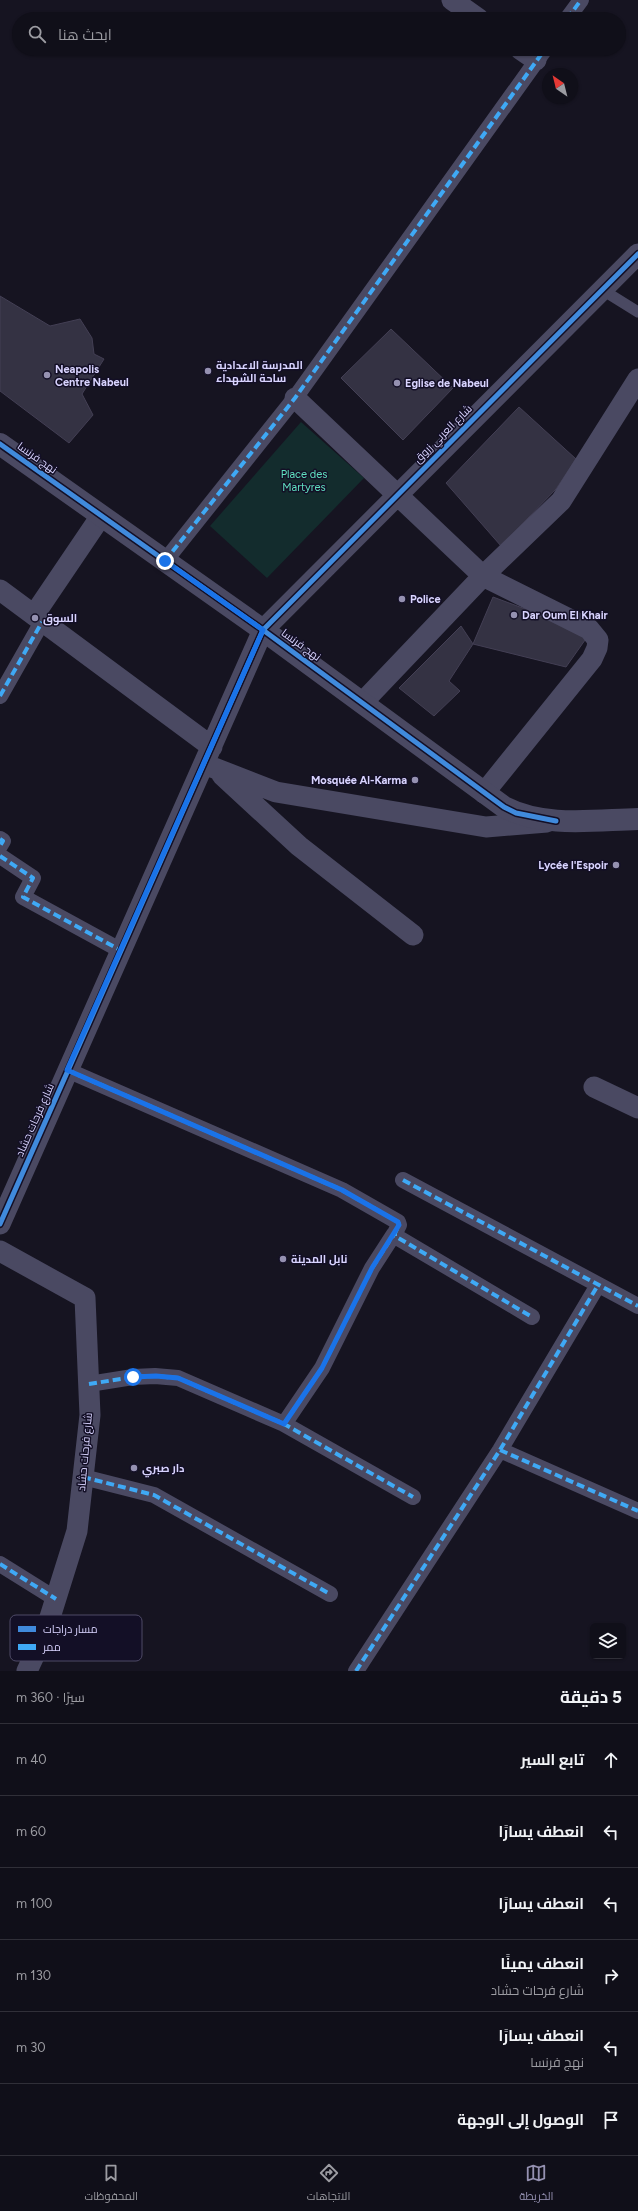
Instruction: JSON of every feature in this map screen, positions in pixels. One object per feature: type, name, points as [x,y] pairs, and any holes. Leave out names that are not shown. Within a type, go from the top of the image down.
[{"type":"street","points":[[452,0],[469,12]]},
{"type":"street","points":[[572,12],[581,0]]},
{"type":"street","points":[[165,561],[295,398],[532,56]]},
{"type":"street","name":"شارع العربي زروق","points":[[263,630],[601,289],[638,254]]},
{"type":"street","points":[[362,703],[483,576],[561,501],[638,379]]},
{"type":"street","points":[[295,398],[483,576],[589,630],[598,640],[597,648],[592,659],[484,792]]},
{"type":"street","name":"نهج فرنسا","points":[[0,444],[263,630],[484,792],[516,813],[556,821],[638,820]]},
{"type":"street","points":[[0,696],[38,618],[101,516]]},
{"type":"street","points":[[0,590],[38,618],[210,759],[299,846],[414,935]]},
{"type":"street","name":"شارع فرحات حشاد","points":[[0,1224],[120,950],[210,759],[263,630]]},
{"type":"street","points":[[210,759],[276,792],[486,827],[556,821]]},
{"type":"street","points":[[0,839],[3,841],[0,846]]},
{"type":"street","points":[[0,856],[33,878],[23,897],[120,950]]},
{"type":"street","points":[[67,1070],[342,1190],[398,1222],[399,1225],[372,1268],[322,1368],[284,1424]]},
{"type":"street","points":[[594,1086],[638,1108]]},
{"type":"street","points":[[403,1180],[638,1306]]},
{"type":"street","points":[[394,1234],[532,1316]]},
{"type":"street","name":"شارع فرحات حشاد","points":[[0,1251],[85,1298],[90,1415],[77,1531],[51,1615]]},
{"type":"street","points":[[356,1671],[500,1450],[598,1285]]},
{"type":"street","points":[[88,1384],[140,1376],[178,1378],[284,1424],[413,1497]]},
{"type":"street","points":[[500,1450],[638,1511]]},
{"type":"street","points":[[83,1477],[154,1495],[330,1594]]},
{"type":"street","points":[[0,1564],[56,1599]]},
{"type":"lane","points":[[601,289],[638,312]]},
{"type":"green space","name":"Place des Martyres","points":[[301,422],[364,478],[267,578],[210,526]]},
{"type":"building","name":"Neapolis Centre Nabeul","points":[[0,296],[50,326],[80,319],[92,338],[94,354],[104,359],[82,394],[93,415],[69,443],[0,391]]},
{"type":"building","name":"Eglise de Nabeul","points":[[391,329],[453,388],[403,440],[341,378]]},
{"type":"building","points":[[519,407],[576,459],[556,489],[501,546],[446,483]]},
{"type":"building","name":"Dar Oum El Khair","points":[[493,597],[590,633],[566,667],[473,644]]},
{"type":"building","points":[[461,626],[473,644],[449,681],[460,691],[434,716],[399,688]]},
{"type":"marked path","points":[[572,12],[581,0]]},
{"type":"marked path","points":[[165,561],[295,398],[540,56]]},
{"type":"marked path","points":[[0,696],[42,622]]},
{"type":"marked path","points":[[0,839],[3,841],[0,846]]},
{"type":"marked path","points":[[0,856],[33,878],[23,897],[120,950]]},
{"type":"marked path","points":[[67,1070],[342,1190],[398,1222],[399,1225],[395,1236],[532,1317]]},
{"type":"marked path","points":[[403,1180],[638,1306]]},
{"type":"marked path","points":[[284,1424],[322,1368],[372,1268],[394,1234]]},
{"type":"marked path","points":[[356,1671],[500,1450],[598,1285]]},
{"type":"marked path","points":[[89,1384],[133,1377],[155,1376],[178,1378],[284,1424],[413,1497]]},
{"type":"marked path","points":[[500,1450],[638,1511]]},
{"type":"marked path","points":[[83,1477],[154,1495],[330,1594]]},
{"type":"marked path","points":[[0,1564],[56,1599]]},
{"type":"cycle path","points":[[0,1224],[263,630],[638,254]]},
{"type":"cycle path","points":[[0,444],[263,630],[504,807],[516,813],[556,821]]},
{"type":"place","name":"المدرسة الاعدادية ساحة الشهداء","points":[[208,371]]},
{"type":"place","name":"Neapolis Centre Nabeul","points":[[47,375]]},
{"type":"place","name":"Eglise de Nabeul","points":[[397,383]]},
{"type":"place","name":"Police","points":[[402,599]]},
{"type":"place","name":"Dar Oum El Khair","points":[[514,615]]},
{"type":"place","name":"السوق","points":[[35,618]]},
{"type":"place","name":"Mosquée Al-Karma","points":[[415,780]]},
{"type":"place","name":"Lycée l'Espoir","points":[[616,865]]},
{"type":"place","name":"نابل المدينة","points":[[283,1259]]},
{"type":"place","name":"دار صبري","points":[[134,1468]]},
{"type":"route","points":[[133,1377],[156,1376],[178,1378],[284,1424],[322,1368],[372,1268],[399,1225],[398,1222],[342,1190],[67,1070],[263,630],[165,561]]}]
